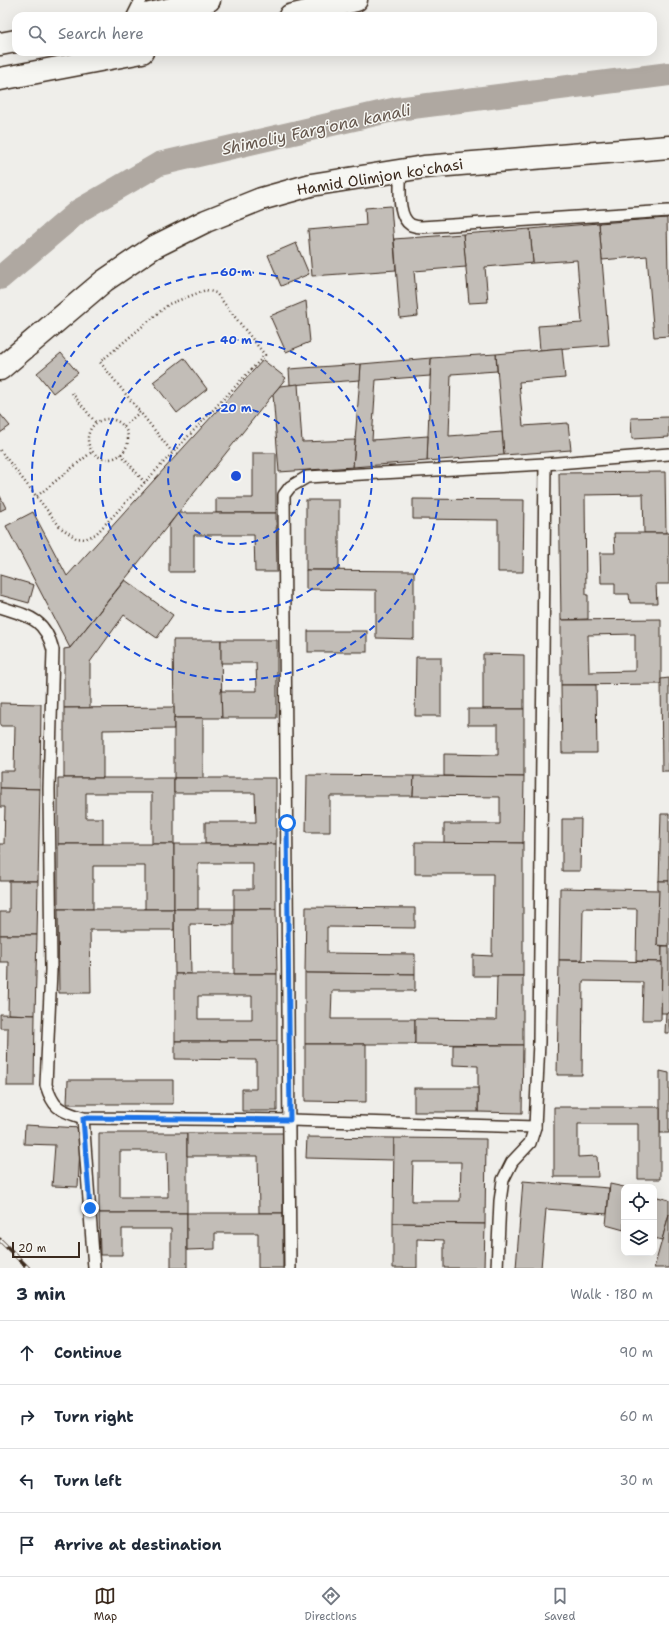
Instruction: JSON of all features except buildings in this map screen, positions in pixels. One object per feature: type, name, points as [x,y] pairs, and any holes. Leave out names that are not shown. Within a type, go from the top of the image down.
[{"type":"street","points":[[155,9],[209,0]]},
{"type":"street","points":[[306,12],[356,0]]},
{"type":"street","points":[[0,44],[12,42]]},
{"type":"street","points":[[0,79],[115,56]]},
{"type":"street","name":"Hamid Olimjon koʻchasi","points":[[0,369],[104,281],[154,247],[206,221],[261,199],[311,185],[424,167],[669,146]]},
{"type":"lane","points":[[135,12],[141,0]]},
{"type":"lane","points":[[400,171],[402,211],[405,218],[411,225],[421,227],[669,211]]},
{"type":"lane","points":[[290,1268],[284,495],[290,487],[307,477],[545,464],[669,454]]},
{"type":"lane","points":[[497,1268],[500,1201],[503,1180],[512,1162],[530,1143],[535,1127],[539,1042],[545,464]]},
{"type":"lane","points":[[0,607],[30,616],[41,624],[49,636],[53,650],[49,789],[51,970],[46,1085],[51,1100],[61,1110],[83,1118],[290,1120],[535,1127]]},
{"type":"lane","points":[[83,1118],[94,1268]]},
{"type":"path","points":[[0,450],[61,528],[76,538],[85,539],[96,534],[265,355],[216,293],[206,290],[169,304],[100,362],[172,452]]},
{"type":"path","points":[[72,393],[96,423]]},
{"type":"path","points":[[124,426],[140,412]]},
{"type":"path","points":[[111,418],[124,426],[128,433],[129,441],[121,454],[114,458],[106,459],[98,456],[92,451],[88,436],[90,429],[96,423],[103,419],[111,418]]},
{"type":"path","points":[[37,496],[92,451]]},
{"type":"path","points":[[121,454],[145,483]]},
{"type":"waterway","name":"Shimoliy Fargʻona kanali","points":[[0,278],[80,210],[159,164],[397,109],[669,74]]},
{"type":"railway","points":[[0,1240],[28,1268]]},
{"type":"route","points":[[90,1208],[83,1118],[290,1120],[287,823]]}]
